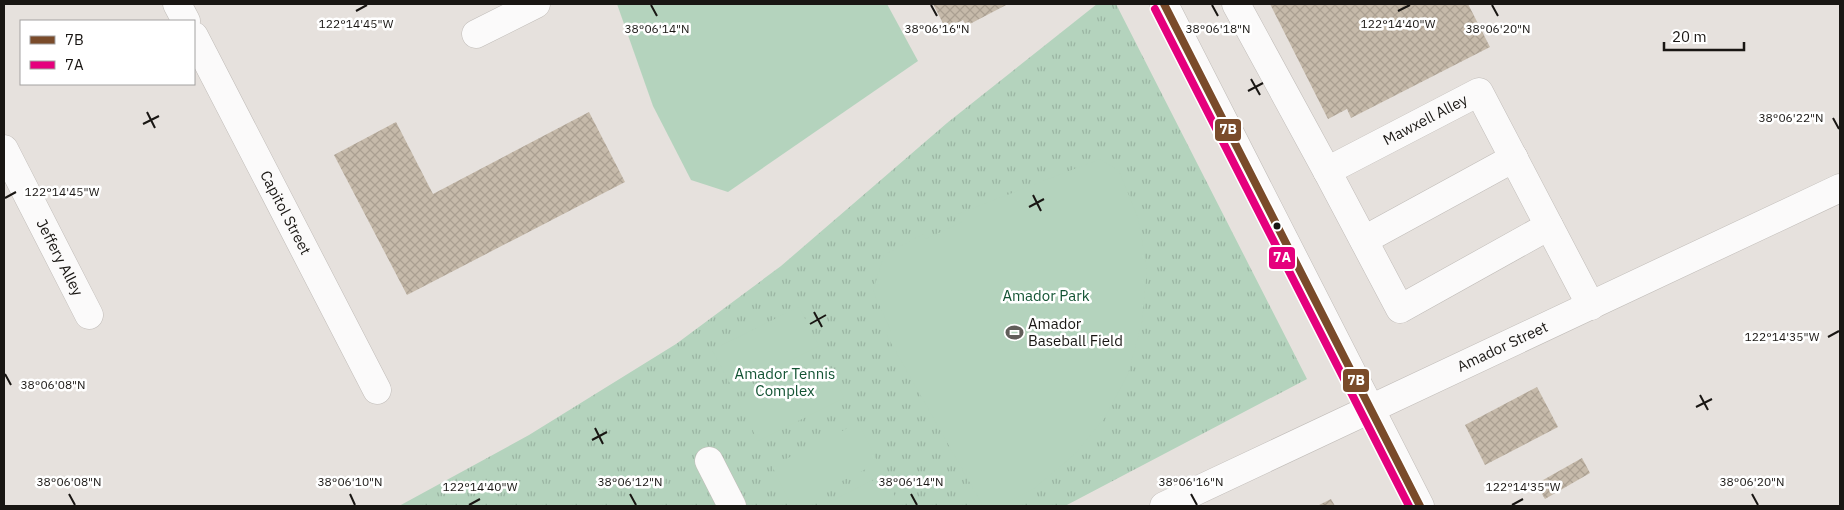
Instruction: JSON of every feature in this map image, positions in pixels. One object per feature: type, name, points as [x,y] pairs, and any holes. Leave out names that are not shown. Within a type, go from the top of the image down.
[{"type":"street","points":[[177,4],[185,20]]},
{"type":"street","points":[[476,34],[536,4]]},
{"type":"street","points":[[1164,4],[1420,506]]},
{"type":"street","points":[[1236,4],[1400,309],[1549,226]]},
{"type":"street","name":"Capitol Street","points":[[195,38],[377,390]]},
{"type":"street","name":"Mawxell Alley","points":[[1327,171],[1479,92],[1591,306]]},
{"type":"street","name":"Jeffery Alley","points":[[4,149],[89,315]]},
{"type":"street","points":[[1364,240],[1514,158]]},
{"type":"street","name":"Amador Street","points":[[1164,506],[1840,188]]},
{"type":"street","points":[[709,461],[732,506]]},
{"type":"green space","points":[[617,4],[887,4],[918,61],[728,192],[691,180],[653,106]]},
{"type":"green space","name":"Amador Park","points":[[1097,4],[1116,4],[1307,379],[1065,506],[399,506],[529,435],[676,344],[781,266],[947,123]]},
{"type":"green space","name":"Amador Baseball Field","points":[[1100,159],[1119,171],[1138,218],[1147,268],[1142,322],[1128,374],[1104,419],[1073,456],[1033,489],[999,506],[983,506],[886,334],[891,331],[873,291],[884,255],[923,234],[926,239],[962,222],[958,214]]},
{"type":"green space","points":[[799,307],[819,346],[733,389],[712,350]]},
{"type":"green space","name":"Amador Tennis Complex","points":[[824,358],[844,398],[758,441],[738,401]]},
{"type":"green space","points":[[858,423],[878,463],[792,506],[772,466]]},
{"type":"green space","points":[[884,475],[900,506],[821,506]]},
{"type":"building","points":[[933,4],[1008,4],[966,26],[963,20],[946,29]]},
{"type":"building","points":[[1270,4],[1468,4],[1490,47],[1351,118],[1347,109],[1328,119]]},
{"type":"building","points":[[589,112],[625,182],[407,295],[334,155],[396,122],[433,194]]},
{"type":"building","points":[[1537,387],[1558,427],[1485,465],[1465,425]]},
{"type":"building","points":[[1582,458],[1590,473],[1545,499],[1536,484]]},
{"type":"building","points":[[1331,499],[1335,506],[1317,506]]},
{"type":"transit line","name":"7B","points":[[1164,4],[1420,506]]},
{"type":"transit line","name":"7A","points":[[1155,9],[1409,506]]},
{"type":"place","name":"Amador Baseball Field","points":[[1014,333]]}]
